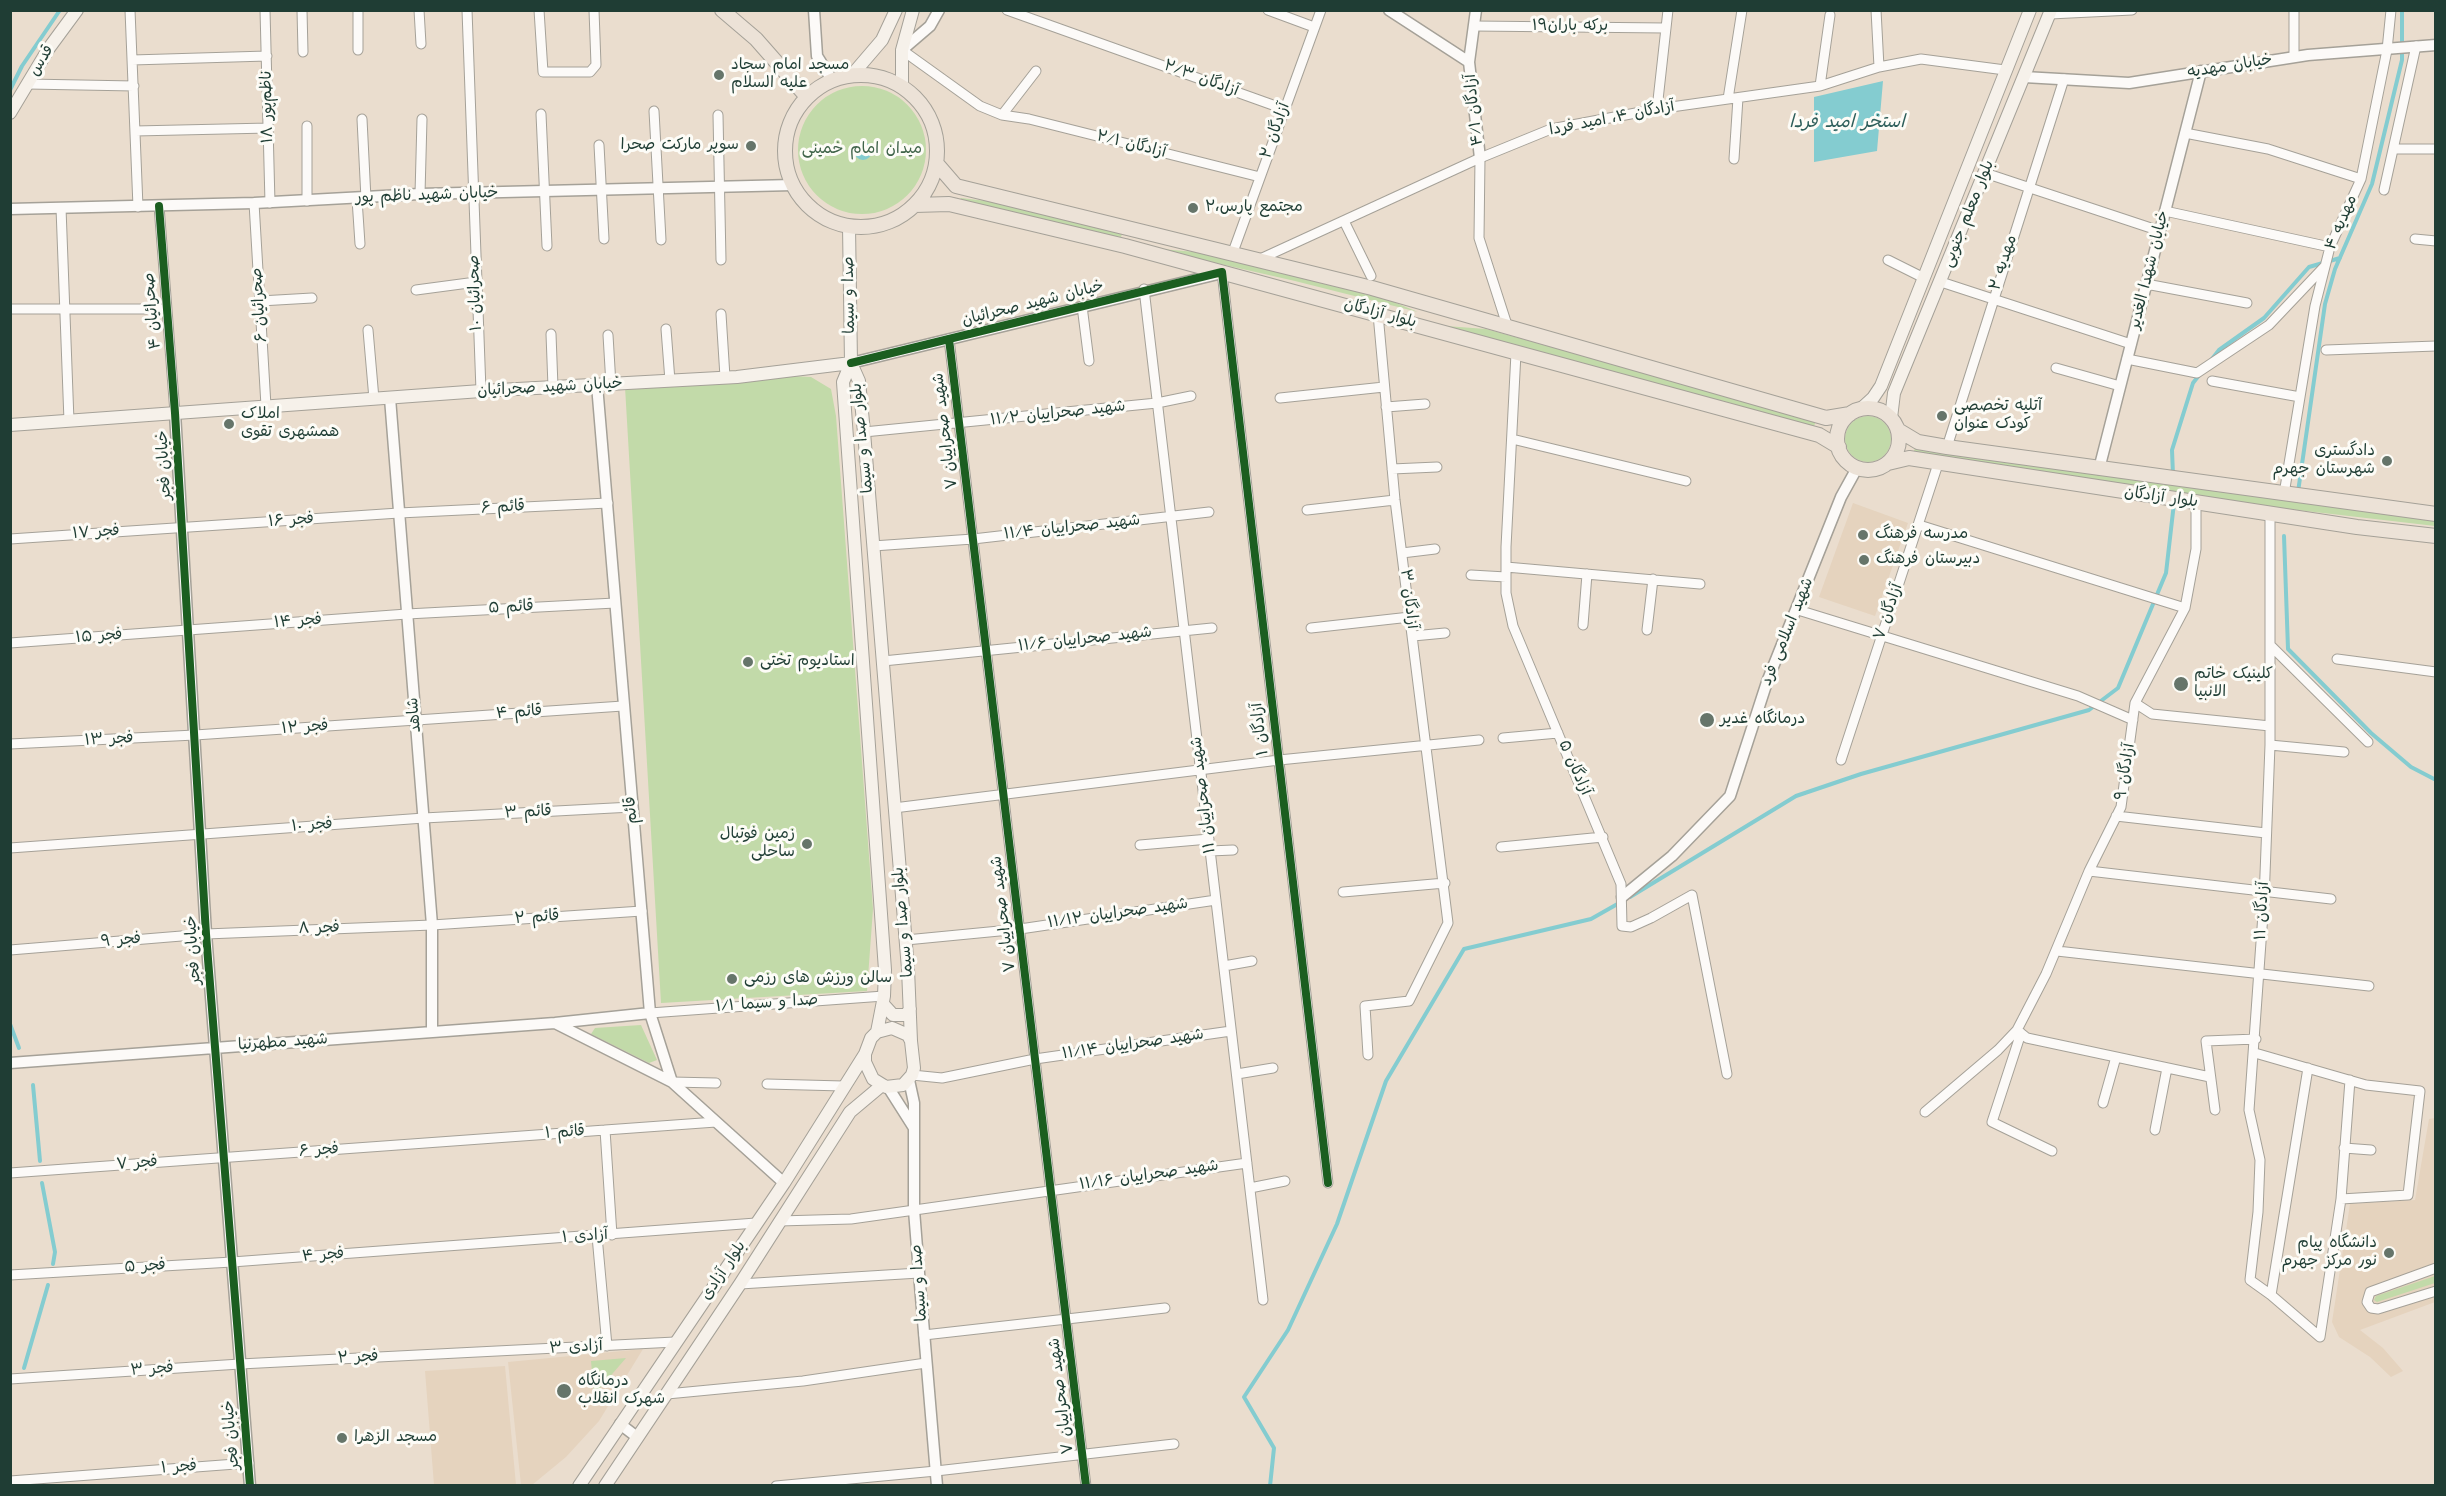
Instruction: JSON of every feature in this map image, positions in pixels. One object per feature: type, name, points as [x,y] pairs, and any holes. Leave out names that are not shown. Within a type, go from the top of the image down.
[{"type":"main road","name":"قدس","points":[[10,113],[49,48],[77,10]]},
{"type":"main road","points":[[722,10],[756,39],[807,97]]},
{"type":"main road","points":[[852,75],[882,40],[896,10]]},
{"type":"main road","points":[[902,86],[902,50],[913,10]]},
{"type":"main road","name":"بلوار معلم جنوبی","points":[[1856,411],[1873,398],[1881,386],[2030,10]]},
{"type":"main road","name":"بلوار معلم جنوبی","points":[[1891,418],[1894,393],[2051,12]]},
{"type":"main road","points":[[852,75],[877,76],[902,86],[919,101],[932,120],[938,141],[937,164],[929,186],[915,206],[895,219],[873,226],[849,226],[826,219],[807,205],[792,185],[785,163],[785,139],[793,116],[807,97],[832,80],[852,75]]},
{"type":"main road","name":"بلوار آزادگان","points":[[937,164],[956,186],[1260,259],[1826,418],[1856,411]]},
{"type":"main road","name":"بلوار آزادگان","points":[[915,206],[949,204],[1125,246],[1819,435],[1839,447]]},
{"type":"main road","points":[[1953,205],[1970,211]]},
{"type":"main road","name":"صدا و سیما","points":[[849,226],[850,363]]},
{"type":"main road","points":[[1125,246],[1130,229]]},
{"type":"main road","points":[[1142,251],[1146,233]]},
{"type":"main road","points":[[1430,328],[1435,307]]},
{"type":"main road","name":"خیابان شهید صحرائیان","points":[[10,425],[481,391],[725,377],[850,363]]},
{"type":"main road","name":"بلوار صدا و سیما","points":[[850,363],[859,381],[864,432],[906,940],[911,1041]]},
{"type":"main road","name":"بلوار صدا و سیما","points":[[850,363],[843,382],[885,970],[884,1000],[877,1032]]},
{"type":"main road","points":[[1881,410],[1891,418],[1898,430],[1897,451],[1888,463],[1874,469],[1857,468],[1848,462],[1839,447],[1839,427],[1856,411],[1881,410]]},
{"type":"main road","name":"بلوار آزادگان","points":[[1898,430],[1918,442],[1947,447],[2436,514]]},
{"type":"main road","name":"بلوار آزادگان","points":[[1888,463],[1910,458],[2270,514],[2436,536]]},
{"type":"main road","points":[[884,1000],[893,1016],[906,1015],[910,1009]]},
{"type":"main road","points":[[892,1028],[908,1035],[911,1041],[914,1058],[911,1078],[898,1087],[885,1087],[868,1069],[865,1054],[871,1038],[877,1032],[892,1028]]},
{"type":"main road","name":"بلوار آزادی","points":[[579,1484],[784,1183],[865,1054]]},
{"type":"main road","name":"بلوار آزادی","points":[[604,1485],[740,1284],[850,1112],[885,1087]]},
{"type":"street","points":[[130,10],[138,207]]},
{"type":"street","name":"ناظم‌پور ۱۸","points":[[265,10],[270,203]]},
{"type":"street","points":[[302,10],[303,52]]},
{"type":"street","points":[[357,10],[358,50]]},
{"type":"street","points":[[419,10],[421,44]]},
{"type":"street","name":"صحرائیان ۱۰","points":[[467,10],[481,391]]},
{"type":"street","points":[[538,10],[543,72],[590,72],[596,65],[594,10]]},
{"type":"street","points":[[814,10],[817,56],[832,80]]},
{"type":"street","points":[[902,50],[930,26],[939,10]]},
{"type":"street","name":"آزادگان ۲/۳","points":[[1007,10],[1284,109]]},
{"type":"street","points":[[1268,10],[1314,27]]},
{"type":"street","name":"آزادگان ۲","points":[[1233,252],[1321,10]]},
{"type":"street","points":[[1389,10],[1469,62]]},
{"type":"street","name":"آزادگان ۴/۱","points":[[1476,10],[1469,62],[1480,158]]},
{"type":"street","points":[[1657,109],[1668,10]]},
{"type":"street","points":[[1734,159],[1733,98],[1742,10]]},
{"type":"street","points":[[1876,10],[1879,67]]},
{"type":"street","points":[[2051,12],[2132,10]]},
{"type":"street","points":[[2294,10],[2294,57]]},
{"type":"street","name":"مهدیه ۴","points":[[2284,494],[2315,306],[2330,247],[2361,179],[2387,50],[2391,10]]},
{"type":"street","points":[[1820,86],[1830,15]]},
{"type":"street","name":"برکه باران۱۹","points":[[1474,26],[1665,27]]},
{"type":"street","name":"خیابان مهدیه","points":[[2024,77],[2129,83],[2294,57],[2436,45]]},
{"type":"street","points":[[2384,190],[2416,46]]},
{"type":"street","name":"آزادگان ۲/۱","points":[[902,50],[980,106],[1002,115],[1029,119],[1260,177]]},
{"type":"street","points":[[132,60],[267,56]]},
{"type":"street","name":"آزادگان ۴، امید فردا","points":[[1260,259],[1480,158],[1551,129],[1657,109],[1820,86],[1879,67],[1921,59],[2005,70]]},
{"type":"street","points":[[1002,115],[1036,71]]},
{"type":"street","name":"خیابان شهدا الغدیر","points":[[2099,469],[2201,71]]},
{"type":"street","name":"مهدیه ۲","points":[[1947,447],[2064,80]]},
{"type":"street","points":[[28,84],[134,86]]},
{"type":"street","points":[[654,111],[662,240]]},
{"type":"street","points":[[541,114],[548,246]]},
{"type":"street","points":[[718,115],[721,260]]},
{"type":"street","points":[[360,244],[362,119]]},
{"type":"street","points":[[420,194],[422,119]]},
{"type":"street","points":[[307,126],[307,201]]},
{"type":"street","points":[[135,131],[269,128]]},
{"type":"street","points":[[2185,133],[2268,149],[2361,179]]},
{"type":"street","points":[[599,145],[604,239]]},
{"type":"street","points":[[2394,149],[2436,150]]},
{"type":"street","points":[[1480,158],[1479,238],[1508,328]]},
{"type":"street","points":[[1985,173],[2160,231]]},
{"type":"street","name":"خیابان شهید ناظم پور","points":[[10,209],[270,203],[420,194],[545,193],[792,185]]},
{"type":"street","name":"صحرائیان ۶","points":[[254,203],[266,406]]},
{"type":"street","name":"صحرائیان ۴","points":[[159,206],[175,413]]},
{"type":"street","points":[[62,208],[69,421]]},
{"type":"street","points":[[2165,211],[2330,247]]},
{"type":"street","points":[[1344,221],[1371,276]]},
{"type":"street","points":[[2415,239],[2436,241]]},
{"type":"street","points":[[1888,260],[1924,278]]},
{"type":"street","points":[[2127,359],[2197,373],[2269,325],[2326,265]]},
{"type":"street","name":"خیابان شهید صحرائیان","points":[[850,363],[1144,289],[1222,272]]},
{"type":"street","name":"آزادگان ۱","points":[[1222,272],[1328,1183]]},
{"type":"street","points":[[416,290],[476,282]]},
{"type":"street","points":[[1941,282],[1993,297],[2131,344]]},
{"type":"street","points":[[2146,284],[2247,303]]},
{"type":"street","name":"شهید صحراییان ۱۱","points":[[1144,289],[1263,1300]]},
{"type":"street","points":[[260,301],[312,298]]},
{"type":"street","points":[[1082,306],[1089,361]]},
{"type":"street","points":[[10,309],[166,309]]},
{"type":"street","points":[[722,314],[725,377]]},
{"type":"street","name":"آزادگان ۳","points":[[1368,1055],[1365,1006],[1409,1001],[1448,923],[1395,500],[1378,314]]},
{"type":"street","points":[[666,329],[670,381]]},
{"type":"street","points":[[368,330],[374,399]]},
{"type":"street","points":[[551,334],[553,387]]},
{"type":"street","points":[[608,334],[611,385]]},
{"type":"street","name":"شهید صحراییان ۷","points":[[949,339],[1086,1485]]},
{"type":"street","points":[[2326,350],[2436,346]]},
{"type":"street","name":"آزادگان ۵","points":[[1516,353],[1506,572],[1506,594],[1513,626],[1621,884],[1622,926],[1631,927],[1692,895],[1727,1074]]},
{"type":"street","points":[[2056,368],[2120,386]]},
{"type":"street","points":[[2212,381],[2300,397]]},
{"type":"street","name":"قائم","points":[[597,385],[650,1013],[672,1082]]},
{"type":"street","points":[[1280,398],[1384,387]]},
{"type":"street","name":"شهید صحراییان ۱۱/۲","points":[[864,432],[1157,403],[1191,396]]},
{"type":"street","name":"شاهد","points":[[390,398],[432,925],[432,1032]]},
{"type":"street","points":[[1386,407],[1425,404]]},
{"type":"street","name":"خیابان فجر","points":[[175,413],[206,934],[250,1485]]},
{"type":"street","points":[[1512,439],[1686,481]]},
{"type":"street","name":"آزادگان ۷","points":[[1842,760],[1938,464]]},
{"type":"street","points":[[1392,469],[1437,466]]},
{"type":"street","name":"شهید اسلامی فرد","points":[[1622,897],[1672,856],[1730,796],[1767,682],[1798,610],[1841,497],[1857,468]]},
{"type":"street","points":[[1307,510],[1395,500]]},
{"type":"street","name":"قائم ۶","points":[[399,513],[608,503]]},
{"type":"street","name":"آزادگان ۹","points":[[2019,1032],[2057,951],[2089,871],[2121,807],[2135,703],[2185,608],[2196,549],[2196,503]]},
{"type":"street","name":"شهید صحراییان ۱۱/۴","points":[[873,546],[973,539],[1209,512]]},
{"type":"street","name":"فجر ۱۶","points":[[182,528],[399,513]]},
{"type":"street","name":"آزادگان ۱۱","points":[[2270,514],[2270,745],[2260,972],[2249,1110],[2260,1160],[2258,1212],[2250,1280],[2271,1295]]},
{"type":"street","points":[[1919,525],[2185,608]]},
{"type":"street","name":"فجر ۱۷","points":[[10,539],[182,528]]},
{"type":"street","points":[[1402,553],[1435,549]]},
{"type":"street","points":[[1471,575],[1506,572],[1587,574],[1700,584]]},
{"type":"street","points":[[1583,625],[1587,574]]},
{"type":"street","points":[[1647,630],[1653,579]]},
{"type":"street","name":"قائم ۵","points":[[407,614],[615,603]]},
{"type":"street","points":[[1798,610],[2078,696],[2133,720]]},
{"type":"street","name":"فجر ۱۴","points":[[188,631],[407,614]]},
{"type":"street","points":[[1311,628],[1410,617]]},
{"type":"street","name":"شهید صحراییان ۱۱/۶","points":[[883,661],[1212,628]]},
{"type":"street","name":"فجر ۱۵","points":[[10,643],[188,631]]},
{"type":"street","points":[[1413,636],[1445,633]]},
{"type":"street","points":[[2271,646],[2368,742]]},
{"type":"street","points":[[2337,659],[2436,672]]},
{"type":"street","points":[[2135,703],[2152,714],[2270,726]]},
{"type":"street","name":"قائم ۴","points":[[416,720],[623,706]]},
{"type":"street","name":"فجر ۱۲","points":[[195,735],[416,720]]},
{"type":"street","points":[[1503,738],[1558,733]]},
{"type":"street","name":"فجر ۱۳","points":[[10,744],[195,735]]},
{"type":"street","points":[[894,808],[1201,772],[1279,760],[1479,740]]},
{"type":"street","points":[[2270,745],[2344,752]]},
{"type":"street","name":"قائم ۳","points":[[423,818],[632,807]]},
{"type":"street","points":[[2116,816],[2266,833]]},
{"type":"street","name":"فجر ۱۰","points":[[10,848],[423,818]]},
{"type":"street","points":[[1501,847],[1603,837]]},
{"type":"street","points":[[1140,845],[1209,839]]},
{"type":"street","points":[[1210,851],[1233,850]]},
{"type":"street","points":[[2089,871],[2331,899]]},
{"type":"street","points":[[1343,892],[1444,883]]},
{"type":"street","name":"شهید صحراییان ۱۱/۱۲","points":[[906,940],[1020,929],[1216,900]]},
{"type":"street","name":"قائم ۲","points":[[432,925],[642,911]]},
{"type":"street","name":"فجر ۸","points":[[206,934],[432,925]]},
{"type":"street","name":"فجر ۹","points":[[10,950],[206,934]]},
{"type":"street","points":[[2057,951],[2369,986]]},
{"type":"street","points":[[1224,966],[1252,961]]},
{"type":"street","name":"صدا و سیما ۱/۱","points":[[650,1013],[884,1000]]},
{"type":"street","name":"شهید مطهرنیا","points":[[10,1063],[555,1023],[650,1013]]},
{"type":"street","points":[[555,1023],[672,1082],[784,1183]]},
{"type":"street","name":"شهید صحراییان ۱۱/۱۴","points":[[911,1078],[942,1078],[1035,1059],[1232,1031]]},
{"type":"street","points":[[2019,1032],[2027,1038],[2211,1077]]},
{"type":"street","points":[[1925,1112],[2019,1032]]},
{"type":"street","points":[[2019,1032],[1992,1122],[2052,1151]]},
{"type":"street","points":[[2215,1110],[2206,1041],[2256,1038]]},
{"type":"street","points":[[2255,1053],[2349,1080],[2420,1091],[2421,1099],[2408,1195],[2341,1199]]},
{"type":"street","points":[[2103,1103],[2116,1057]]},
{"type":"street","points":[[1237,1074],[1273,1068]]},
{"type":"street","points":[[2155,1130],[2167,1068]]},
{"type":"street","points":[[2308,1068],[2271,1295],[2320,1336],[2341,1199],[2349,1080]]},
{"type":"street","name":"صدا و سیما","points":[[911,1078],[914,1103],[914,1210],[937,1485]]},
{"type":"street","points":[[672,1082],[716,1083]]},
{"type":"street","points":[[767,1084],[843,1086]]},
{"type":"street","points":[[885,1087],[914,1129]]},
{"type":"street","name":"قائم ۱","points":[[414,1144],[716,1122]]},
{"type":"street","points":[[605,1130],[612,1235]]},
{"type":"street","name":"فجر ۶","points":[[224,1158],[414,1144]]},
{"type":"street","points":[[2344,1148],[2371,1150]]},
{"type":"street","name":"فجر ۷","points":[[10,1173],[224,1158]]},
{"type":"street","name":"شهید صحراییان ۱۱/۱۶","points":[[779,1221],[851,1220],[1051,1189],[1247,1163]]},
{"type":"street","points":[[1250,1188],[1285,1181]]},
{"type":"street","name":"آزادی ۱","points":[[414,1249],[756,1223]]},
{"type":"street","points":[[597,1236],[607,1346]]},
{"type":"street","name":"فجر ۴","points":[[232,1262],[414,1249]]},
{"type":"street","name":"فجر ۵","points":[[10,1275],[232,1262]]},
{"type":"street","points":[[2436,1268],[2370,1292],[2367,1302],[2371,1308],[2378,1309],[2436,1291]]},
{"type":"street","points":[[740,1284],[919,1273]]},
{"type":"street","points":[[924,1335],[1066,1317],[1165,1308]]},
{"type":"street","name":"آزادی ۳","points":[[477,1352],[675,1342]]},
{"type":"street","name":"فجر ۲","points":[[240,1364],[477,1352]]},
{"type":"street","points":[[667,1394],[803,1381],[926,1363]]},
{"type":"street","name":"فجر ۳","points":[[10,1379],[240,1364]]},
{"type":"street","points":[[620,1424],[638,1437]]},
{"type":"street","points":[[776,1485],[936,1471],[1082,1452],[1174,1444]]},
{"type":"street","name":"فجر ۱","points":[[10,1481],[249,1463]]},
{"type":"shaded area","name":"دبیرستان فرهنگ","points":[[1853,503],[1908,523],[1875,616],[1819,597]]},
{"type":"shaded area","name":"دانشگاه پیام نور مرکز جهرم","points":[[2435,1118],[2435,1302],[2360,1330],[2383,1348],[2403,1371],[2391,1377],[2370,1357],[2339,1337],[2332,1322],[2350,1204],[2415,1200],[2429,1119]]},
{"type":"shaded area","name":"درمانگاه شهرک انقلاب","points":[[643,1349],[599,1421],[566,1457],[532,1485],[521,1485],[508,1362]]},
{"type":"shaded area","points":[[505,1366],[516,1485],[434,1485],[425,1371]]},
{"type":"green space","name":"میدان امام خمینی","points":[[862,86],[886,91],[907,105],[921,126],[926,150],[921,174],[907,195],[886,209],[862,214],[838,209],[817,195],[803,174],[798,150],[803,126],[817,105],[838,91]]},
{"type":"green space","points":[[961,198],[987,201],[1122,234],[1121,237],[1072,229],[959,201]]},
{"type":"green space","points":[[1150,248],[1196,252],[1389,300],[1418,312],[1295,281]]},
{"type":"green space","points":[[1446,326],[1486,329],[1816,420],[1813,430]]},
{"type":"green space","name":"استادیوم تختی","points":[[792,376],[811,377],[831,389],[836,416],[873,909],[867,991],[661,1003],[625,387]]},
{"type":"green space","points":[[1868,416],[1884,423],[1891,439],[1884,455],[1868,462],[1852,455],[1845,439],[1852,423]]},
{"type":"green space","points":[[1916,446],[2435,519],[2435,526],[2280,508],[1913,453]]},
{"type":"green space","points":[[641,1025],[657,1060],[649,1063],[591,1034],[595,1028]]},
{"type":"green space","points":[[2435,1276],[2435,1283],[2377,1302],[2374,1300],[2376,1296]]},
{"type":"green space","points":[[626,1358],[594,1395],[591,1361]]},
{"type":"water","name":"استخر امید فردا","points":[[1883,81],[1877,151],[1814,162],[1814,97]]},
{"type":"water","points":[[859,142],[867,142],[872,147],[870,158],[859,160],[854,155],[854,147]]},
{"type":"waterway","points":[[10,90],[22,66],[60,10]]},
{"type":"waterway","points":[[2298,492],[2325,304],[2335,269],[2372,184],[2402,60],[2402,10]]},
{"type":"waterway","points":[[2212,359],[2219,350],[2264,318],[2309,267],[2340,258]]},
{"type":"waterway","points":[[2173,475],[2172,450],[2193,383],[2200,374]]},
{"type":"waterway","points":[[1630,897],[1796,796],[1861,774],[2089,710],[2118,688],[2166,573],[2174,503]]},
{"type":"waterway","points":[[2284,536],[2288,649],[2371,733],[2411,767],[2436,780]]},
{"type":"waterway","points":[[1270,1486],[1274,1448],[1244,1397],[1288,1330],[1337,1224],[1386,1081],[1464,949],[1591,919],[1621,902]]},
{"type":"waterway","points":[[10,1024],[19,1048]]},
{"type":"waterway","points":[[33,1085],[40,1161]]},
{"type":"waterway","points":[[42,1183],[55,1252],[53,1264]]},
{"type":"waterway","points":[[24,1368],[48,1285]]},
{"type":"cycle path","points":[[159,206],[175,413],[206,934],[250,1486]]},
{"type":"cycle path","points":[[851,363],[1222,272],[1328,1183]]},
{"type":"cycle path","points":[[949,339],[1086,1486]]},
{"type":"place","name":"مسجد امام سجاد علیه السلام","points":[[719,75]]},
{"type":"place","name":"سوپر مارکت صحرا","points":[[751,146]]},
{"type":"place","name":"۲،مجتمع پارس","points":[[1193,208]]},
{"type":"place","name":"آتلیه تخصصی کودک عنوان","points":[[1942,416]]},
{"type":"place","name":"املاک همشهری تقوی","points":[[229,424]]},
{"type":"place","name":"دادگستری شهرستان جهرم","points":[[2387,461]]},
{"type":"place","name":"مدرسه فرهنگ","points":[[1863,535]]},
{"type":"place","name":"دبیرستان فرهنگ","points":[[1864,560]]},
{"type":"place","name":"استادیوم تختی","points":[[748,662]]},
{"type":"place","name":"کلینیک خاتم الانبیا","points":[[2181,684]]},
{"type":"place","name":"درمانگاه غدیر","points":[[1707,720]]},
{"type":"place","name":"زمین فوتبال ساحلی","points":[[807,844]]},
{"type":"place","name":"سالن ورزش های رزمی","points":[[732,979]]},
{"type":"place","name":"دانشگاه پیام نور مرکز جهرم","points":[[2389,1253]]},
{"type":"place","name":"درمانگاه شهرک انقلاب","points":[[564,1391]]},
{"type":"place","name":"مسجد الزهرا","points":[[342,1438]]}]
